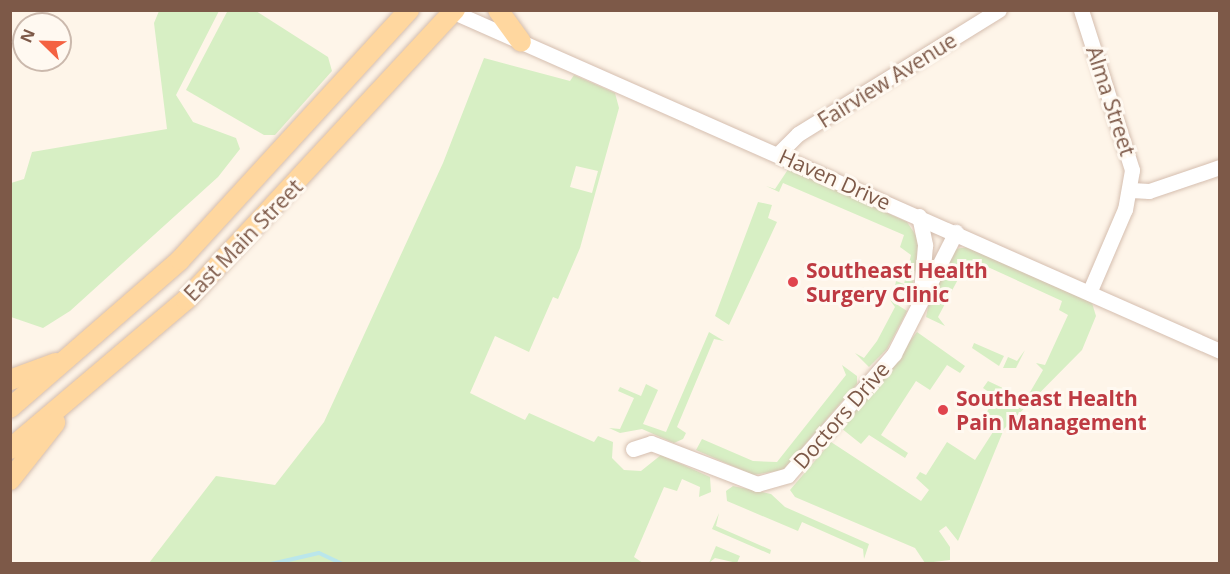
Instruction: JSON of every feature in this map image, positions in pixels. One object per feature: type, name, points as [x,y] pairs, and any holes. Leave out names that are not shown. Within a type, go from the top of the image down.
[{"type":"main road","name":"East Main Street","points":[[10,408],[78,354],[211,228],[409,10]]},
{"type":"main road","points":[[498,10],[521,42]]},
{"type":"main road","name":"East Main Street","points":[[10,449],[67,406],[233,252],[453,11]]},
{"type":"main road","points":[[211,228],[233,252]]},
{"type":"main road","points":[[10,380],[78,354]]},
{"type":"main road","points":[[10,480],[67,406]]},
{"type":"street","name":"Fairview Avenue","points":[[778,154],[798,134],[999,10]]},
{"type":"street","name":"Alma Street","points":[[1081,10],[1130,154],[1131,190],[1089,293]]},
{"type":"street","name":"Haven Drive","points":[[453,11],[956,232],[1220,351]]},
{"type":"street","points":[[1131,190],[1149,191],[1220,167]]},
{"type":"street","name":"Doctors Drive","points":[[919,216],[925,245],[920,302]]},
{"type":"street","name":"Doctors Drive","points":[[633,449],[651,443],[745,482],[778,482],[798,468],[882,369],[956,232]]},
{"type":"green space","points":[[228,10],[256,11],[328,57],[332,71],[275,135],[264,135],[186,90]]},
{"type":"green space","points":[[159,11],[219,11],[176,95],[193,122],[236,138],[240,149],[218,177],[70,311],[43,328],[11,317],[11,183],[24,179],[32,152],[167,129],[154,23]]},
{"type":"green space","points":[[484,58],[570,81],[574,75],[615,93],[619,108],[580,248],[558,299],[553,297],[529,352],[495,336],[470,393],[525,420],[529,413],[594,442],[598,436],[613,442],[612,458],[624,470],[641,471],[661,455],[710,477],[711,492],[699,497],[700,487],[682,479],[677,491],[664,487],[634,557],[643,563],[149,563],[216,476],[275,485],[324,422],[443,163]],"holes":[[[576,166],[598,171],[592,193],[570,187]]]},
{"type":"green space","points":[[789,168],[907,222],[919,240],[912,291],[895,286],[896,281],[904,284],[911,255],[900,247],[904,235],[783,183],[779,192],[766,186],[775,189]]},
{"type":"green space","points":[[758,202],[772,205],[768,218],[777,222],[729,325],[715,316]]},
{"type":"green space","points":[[968,247],[1092,303],[1096,316],[1082,350],[1004,429],[958,541],[946,526],[939,531],[950,547],[950,560],[925,563],[915,548],[795,497],[790,490],[831,442],[921,501],[929,490],[916,478],[920,472],[926,475],[947,442],[975,460],[993,432],[980,423],[996,397],[983,388],[988,381],[1026,399],[1043,370],[1036,363],[1045,365],[1068,315],[1059,310],[1062,301],[979,263],[973,272],[964,268],[938,317],[945,326],[926,317],[930,298],[955,249]]},
{"type":"green space","points":[[890,300],[907,311],[887,349],[869,367],[855,353],[864,358],[877,341],[895,307]]},
{"type":"green space","points":[[709,332],[724,341],[714,339],[677,427],[686,433],[683,439],[674,443],[642,429],[620,433],[609,428],[620,429],[634,398],[618,391],[620,387],[641,396],[646,384],[658,390],[643,424],[666,432]]},
{"type":"green space","points":[[917,332],[965,366],[960,373],[947,365],[930,390],[916,381],[881,435],[908,453],[905,458],[869,435],[861,444],[841,428]]},
{"type":"green space","points":[[974,343],[1004,356],[999,366],[972,348]]},
{"type":"green space","points":[[1025,350],[1016,368],[1003,368],[1008,357],[1017,361]]},
{"type":"green space","points":[[842,365],[857,376],[857,384],[783,470],[753,475],[696,450],[702,439],[753,461],[777,462],[846,375]]},
{"type":"green space","points":[[733,486],[771,494],[785,507],[869,544],[864,559],[863,549],[802,522],[798,531],[727,501],[726,491]]},
{"type":"green space","points":[[719,513],[716,526],[771,550],[770,554],[712,529]]},
{"type":"green space","points":[[716,546],[740,556],[737,563],[715,558],[709,563]]},
{"type":"waterway","points":[[271,564],[319,553],[343,564]]},
{"type":"place","name":"Southeast Health Surgery Clinic","points":[[793,282]]},
{"type":"place","name":"Southeast Health Pain Management","points":[[943,410]]}]
